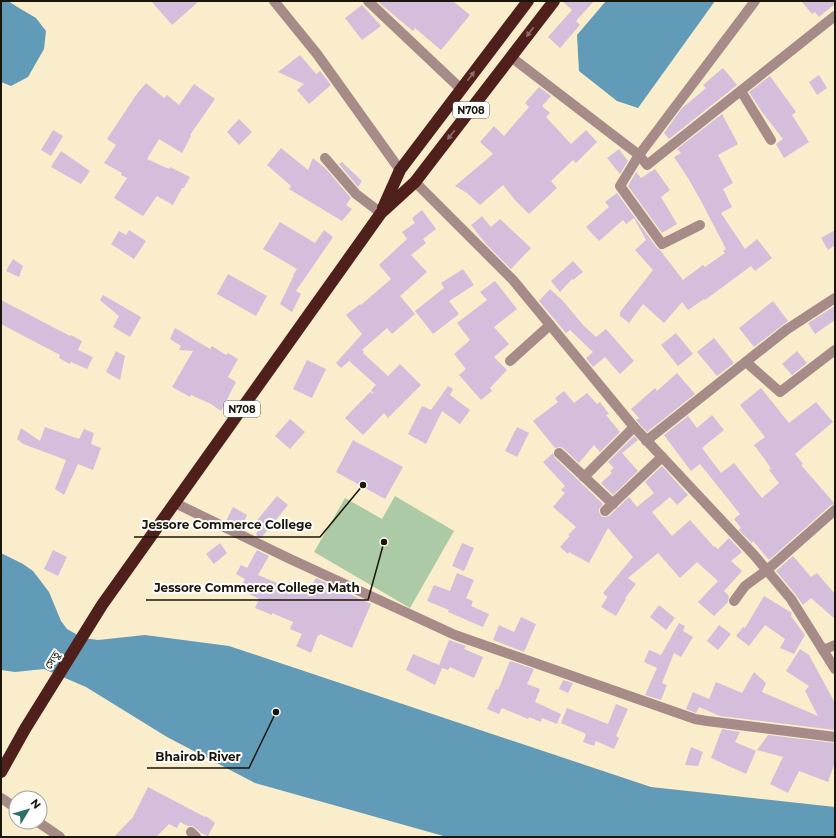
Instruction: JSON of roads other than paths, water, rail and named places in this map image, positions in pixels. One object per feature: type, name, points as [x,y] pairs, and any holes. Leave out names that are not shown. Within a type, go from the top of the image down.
[{"type":"highway","name":"N708","points":[[175,503],[381,213],[400,170],[528,1]]},
{"type":"highway","name":"N708","points":[[381,213],[415,182],[554,1]]},
{"type":"highway","name":"সেতু","points":[[1,772],[25,729],[102,605],[175,503]]},
{"type":"street","points":[[274,1],[317,54],[400,170]]},
{"type":"street","points":[[368,1],[461,89]]},
{"type":"street","points":[[700,225],[662,244],[620,186],[639,155],[756,1]]},
{"type":"street","points":[[511,57],[639,155],[647,165],[835,16]]},
{"type":"street","points":[[741,91],[771,140]]},
{"type":"street","points":[[325,158],[356,194],[381,213]]},
{"type":"street","points":[[415,182],[513,280],[646,441],[767,570],[791,599],[835,669]]},
{"type":"street","points":[[646,441],[786,330],[835,298]]},
{"type":"street","points":[[510,361],[550,326]]},
{"type":"street","points":[[746,362],[780,392],[835,350]]},
{"type":"street","points":[[584,477],[634,427]]},
{"type":"street","points":[[559,453],[613,504]]},
{"type":"street","points":[[605,511],[662,457]]},
{"type":"street","points":[[175,503],[288,558],[463,638],[695,718],[714,722],[835,737]]},
{"type":"street","points":[[734,600],[745,586],[767,570],[835,510]]},
{"type":"street","points":[[823,650],[835,645]]},
{"type":"street","points":[[48,829],[60,837]]},
{"type":"water","points":[[1,1],[8,1],[36,18],[46,31],[44,49],[28,77],[11,86],[1,82]]},
{"type":"water","points":[[606,1],[715,1],[638,108],[617,101],[579,71],[577,35]]},
{"type":"water","points":[[1,553],[33,571],[49,592],[61,621],[67,629],[83,638],[98,640],[145,635],[229,646],[651,787],[835,807],[835,837],[447,837],[255,783],[167,737],[86,687],[44,669],[15,672],[1,670]]},
{"type":"place","name":"Jessore Commerce College","points":[[363,485]]},
{"type":"place","name":"Jessore Commerce College Math","points":[[384,542]]},
{"type":"place","name":"Bhairob River","points":[[276,712]]}]
